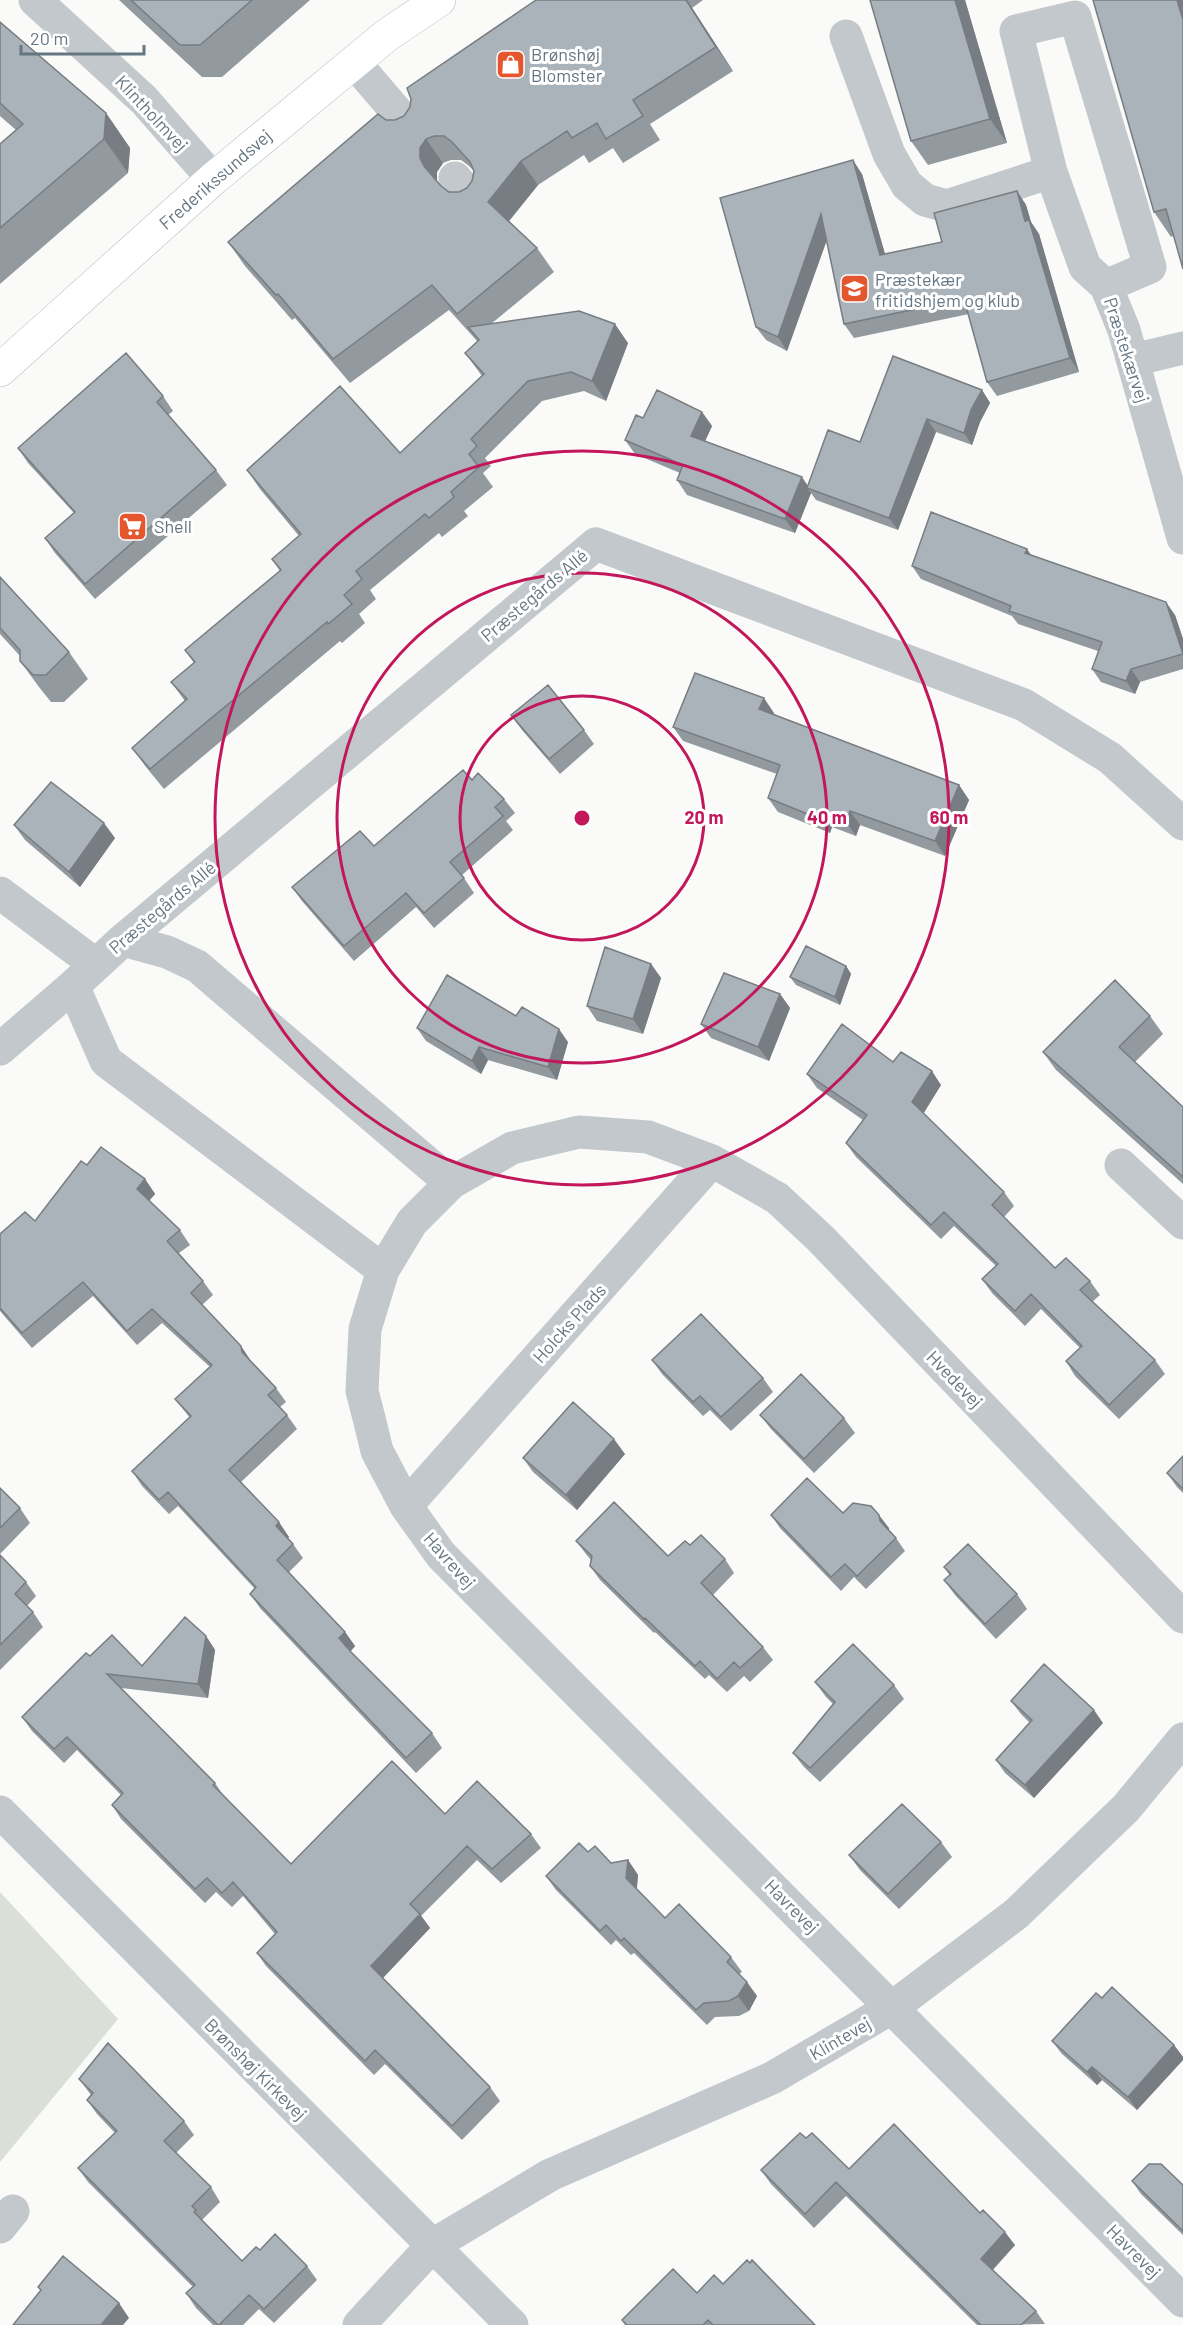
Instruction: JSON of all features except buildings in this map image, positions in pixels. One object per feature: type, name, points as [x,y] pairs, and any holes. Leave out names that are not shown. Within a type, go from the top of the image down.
[{"type":"main road","name":"Frederikssundsvej","points":[[0,370],[213,179],[387,34],[438,0]]},
{"type":"street","name":"Klintholmvej","points":[[36,0],[144,100],[213,179]]},
{"type":"street","name":"Præstekærvej","points":[[1106,286],[1150,267],[1075,17],[1016,31],[1052,172],[1085,267],[1106,286],[1124,330],[1183,538]]},
{"type":"street","points":[[846,36],[889,154],[907,185],[925,200],[947,206],[1052,172]]},
{"type":"street","points":[[354,62],[409,126]]},
{"type":"street","points":[[1132,360],[1183,348]]},
{"type":"street","name":"Præstegårds Allé","points":[[0,1048],[123,940],[596,544],[1024,705],[1110,758],[1183,824]]},
{"type":"street","points":[[0,893],[84,975],[106,1061],[383,1270]]},
{"type":"street","points":[[123,940],[167,952],[197,966],[451,1182]]},
{"type":"street","points":[[406,1506],[377,1451],[362,1391],[365,1329],[383,1270],[412,1222],[451,1182],[512,1148],[579,1132],[648,1137],[712,1161]]},
{"type":"street","name":"Holcks Plads","points":[[406,1506],[712,1161]]},
{"type":"street","name":"Hvedevej","points":[[712,1161],[777,1198],[821,1239],[1183,1617]]},
{"type":"street","points":[[1121,1165],[1183,1223]]},
{"type":"street","name":"Havrevej","points":[[406,1506],[441,1555],[1183,2301]]},
{"type":"street","name":"Klintevej","points":[[359,2325],[433,2245],[550,2175],[772,2078],[893,2007],[1016,1914],[1126,1808],[1183,1739]]},
{"type":"street","name":"Brønshøj Kirkevej","points":[[0,1812],[512,2325]]},
{"type":"shaded area","points":[[0,1892],[118,2019],[0,2162]]},
{"type":"place","name":"Brønshøj Blomster","points":[[510,64]]},
{"type":"place","name":"Præstekær fritidshjem og klub","points":[[854,289]]},
{"type":"place","name":"Shell","points":[[133,526]]}]
